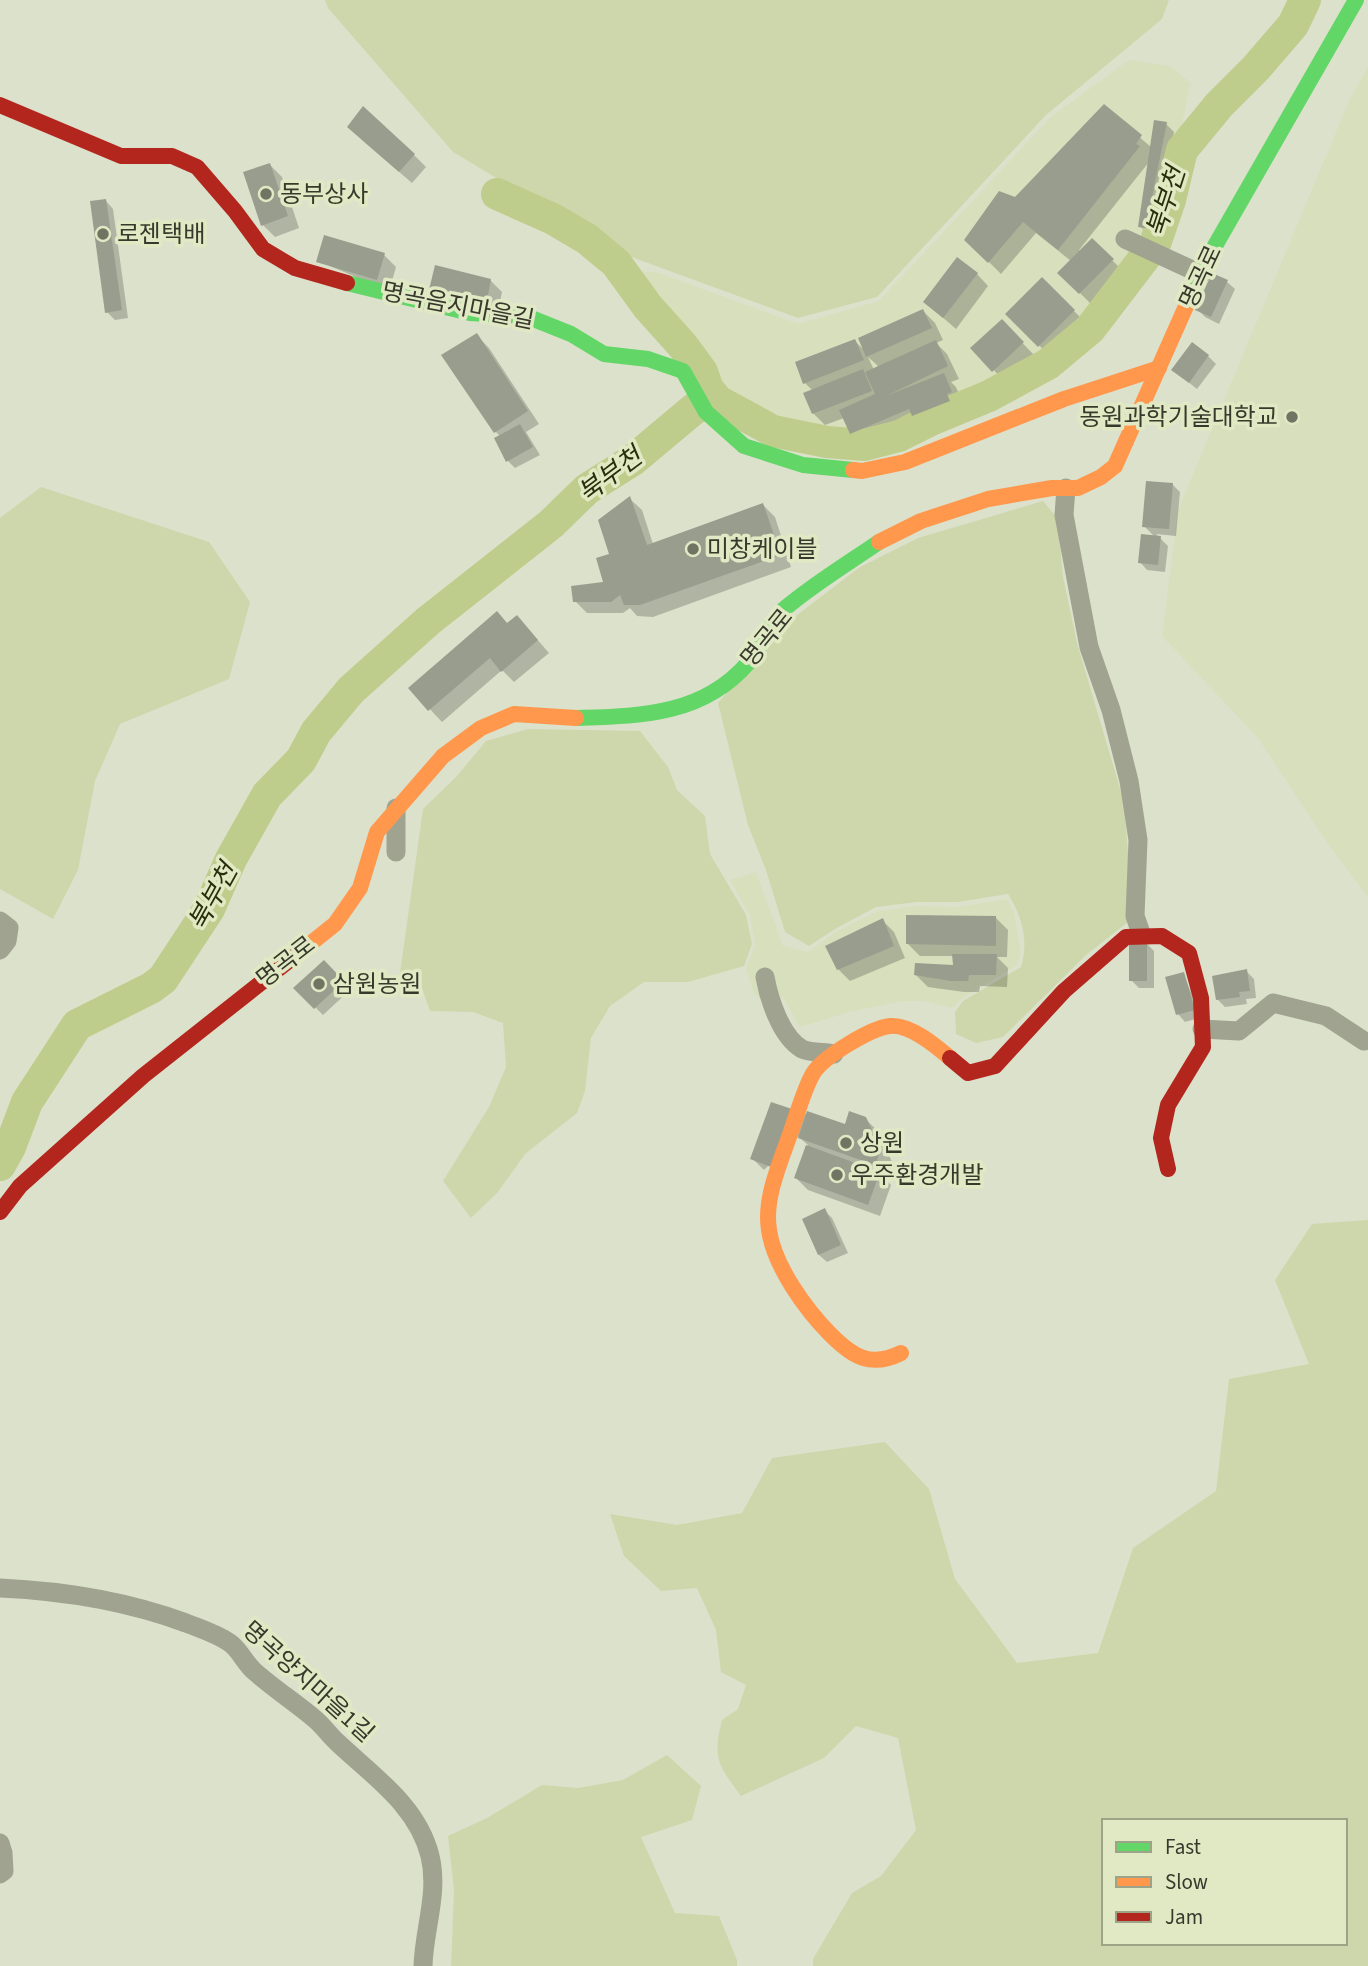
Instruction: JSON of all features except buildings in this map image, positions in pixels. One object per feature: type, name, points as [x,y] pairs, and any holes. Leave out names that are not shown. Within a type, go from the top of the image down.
[{"type":"street","name":"명곡로","points":[[0,1212],[20,1186],[143,1076],[335,924],[360,888],[377,832],[443,756],[481,728],[514,714],[558,718],[643,716],[686,705],[711,694],[741,671],[754,656],[781,612],[880,541],[921,521],[988,499],[1041,489],[1079,488],[1115,466],[1208,258],[1356,0]]},
{"type":"street","name":"명곡음지마을길","points":[[0,105],[121,156],[172,156],[197,167],[263,248],[295,268],[356,286],[470,313],[526,316],[571,334],[604,354],[648,359],[682,371],[706,412],[744,446],[803,465],[862,471],[905,462],[1064,399],[1159,368]]},
{"type":"street","points":[[1125,239],[1201,274]]},
{"type":"street","points":[[1066,488],[1064,515],[1089,647],[1111,710],[1129,781],[1138,840],[1135,916],[1142,936]]},
{"type":"street","points":[[396,808],[396,852]]},
{"type":"street","points":[[0,921],[9,928],[7,941],[0,950]]},
{"type":"street","points":[[901,1353],[887,1360],[866,1360],[845,1349],[820,1324],[796,1292],[779,1259],[769,1230],[772,1185],[813,1073],[844,1045],[891,1026],[924,1036],[968,1073],[995,1066],[1064,991],[1126,937],[1162,936],[1189,953],[1201,998],[1203,1047],[1168,1105],[1161,1138],[1168,1169]]},
{"type":"street","points":[[765,977],[768,994],[783,1028],[802,1049],[834,1054]]},
{"type":"street","points":[[1202,1029],[1239,1031],[1273,1003],[1326,1016],[1364,1041]]},
{"type":"street","name":"명곡양지마을1길","points":[[0,1588],[57,1592],[114,1601],[158,1612],[232,1644],[254,1671],[319,1722],[337,1742],[370,1770],[398,1798],[419,1828],[430,1856],[433,1890],[423,1966]]},
{"type":"street","points":[[0,1843],[4,1871],[0,1874]]},
{"type":"shaded area","points":[[325,0],[1169,0],[1162,19],[1046,115],[877,297],[798,318],[626,255],[453,152],[328,8]]},
{"type":"shaded area","points":[[1129,60],[1170,66],[1191,83],[1181,128],[1149,237],[1084,325],[1045,358],[986,393],[897,431],[865,439],[827,436],[774,426],[721,397],[711,386],[704,366],[638,271],[659,273],[798,324],[879,301],[1051,117]]},
{"type":"shaded area","name":"동원과학기술대학교","points":[[1368,67],[1368,897],[1330,847],[1258,738],[1162,636],[1178,510],[1349,101]]},
{"type":"shaded area","points":[[41,487],[209,542],[250,602],[229,679],[120,724],[95,781],[78,870],[53,919],[0,889],[0,518]]},
{"type":"shaded area","points":[[1043,501],[1058,519],[1063,577],[1077,643],[1124,802],[1130,879],[1128,922],[1086,955],[1003,1037],[976,1043],[956,1034],[955,1012],[963,1001],[1021,967],[1023,929],[1008,894],[958,902],[917,902],[876,907],[809,946],[785,932],[766,870],[748,825],[718,703],[788,622],[860,567],[918,538]]},
{"type":"shaded area","points":[[528,729],[640,731],[668,767],[677,790],[705,816],[710,854],[746,915],[752,944],[744,966],[688,982],[644,982],[610,1006],[591,1038],[585,1091],[577,1113],[525,1154],[498,1192],[471,1218],[443,1181],[489,1107],[506,1067],[503,1023],[473,1012],[430,1011],[422,988],[399,980],[423,809],[457,776],[486,741]]},
{"type":"shaded area","points":[[756,872],[783,946],[808,952],[839,930],[878,911],[915,906],[958,907],[1007,899],[1014,913],[1021,953],[1017,965],[960,1000],[952,1008],[924,1001],[903,1001],[849,1012],[800,1027],[783,997],[761,1000],[754,993],[746,968],[755,946],[750,915],[730,880]]},
{"type":"shaded area","points":[[1368,1220],[1368,1966],[813,1966],[813,1959],[852,1893],[881,1876],[916,1830],[898,1738],[856,1726],[824,1758],[741,1796],[723,1769],[718,1744],[722,1720],[738,1709],[746,1685],[721,1672],[716,1630],[697,1588],[661,1591],[624,1556],[610,1514],[677,1525],[742,1513],[772,1458],[885,1442],[929,1489],[955,1579],[1017,1663],[1098,1653],[1133,1548],[1216,1491],[1229,1379],[1309,1364],[1275,1280],[1312,1224]]},
{"type":"shaded area","points":[[667,1755],[701,1786],[692,1820],[641,1837],[675,1913],[719,1916],[737,1966],[451,1966],[454,1891],[448,1836],[487,1818],[542,1785],[578,1788],[623,1780]]},
{"type":"waterway","name":"북부천","points":[[497,194],[553,219],[587,239],[616,263],[648,307],[683,346],[718,401],[773,431],[827,442],[864,445],[899,436],[989,396],[1048,364],[1090,329],[1155,244],[1170,200],[1182,150],[1219,105],[1293,25],[1305,0]]},
{"type":"waterway","name":"북부천","points":[[0,1165],[10,1147],[27,1102],[77,1025],[151,988],[163,979],[209,909],[231,859],[267,795],[301,760],[316,732],[351,690],[428,621],[551,524],[587,489],[633,460],[695,408],[718,401]]},
{"type":"traffic: fast","points":[[1187,304],[1208,258],[1356,0]]},
{"type":"traffic: fast","points":[[347,283],[470,313],[526,316],[571,334],[604,354],[648,359],[683,371],[706,412],[744,446],[803,465],[853,470]]},
{"type":"traffic: fast","points":[[576,718],[646,714],[668,710],[711,694],[748,663],[783,610],[879,542]]},
{"type":"traffic: slow","points":[[879,542],[921,521],[988,499],[1052,488],[1078,488],[1101,477],[1115,466],[1187,304]]},
{"type":"traffic: slow","points":[[853,470],[862,471],[905,462],[1064,399],[1159,368]]},
{"type":"traffic: slow","points":[[305,948],[335,924],[360,888],[377,832],[443,756],[481,728],[514,714],[576,718]]},
{"type":"traffic: slow","points":[[901,1353],[880,1360],[863,1358],[839,1343],[811,1313],[792,1287],[772,1244],[768,1218],[770,1195],[807,1085],[814,1072],[828,1058],[861,1037],[890,1026],[914,1032],[950,1058]]},
{"type":"traffic: jam","points":[[0,105],[121,156],[172,156],[197,167],[263,249],[295,268],[347,283]]},
{"type":"traffic: jam","points":[[950,1058],[968,1073],[995,1066],[1064,991],[1126,937],[1162,936],[1189,953],[1201,998],[1203,1047],[1168,1105],[1161,1138],[1168,1169]]},
{"type":"traffic: jam","points":[[0,1212],[20,1186],[143,1076],[305,948]]},
{"type":"place","name":"동부상사","points":[[266,194]]},
{"type":"place","name":"로젠택배","points":[[103,234]]},
{"type":"place","name":"동원과학기술대학교","points":[[1292,417]]},
{"type":"place","name":"미창케이블","points":[[693,549]]},
{"type":"place","name":"삼원농원","points":[[319,984]]},
{"type":"place","name":"상원","points":[[846,1143]]},
{"type":"place","name":"우주환경개발","points":[[837,1175]]}]
